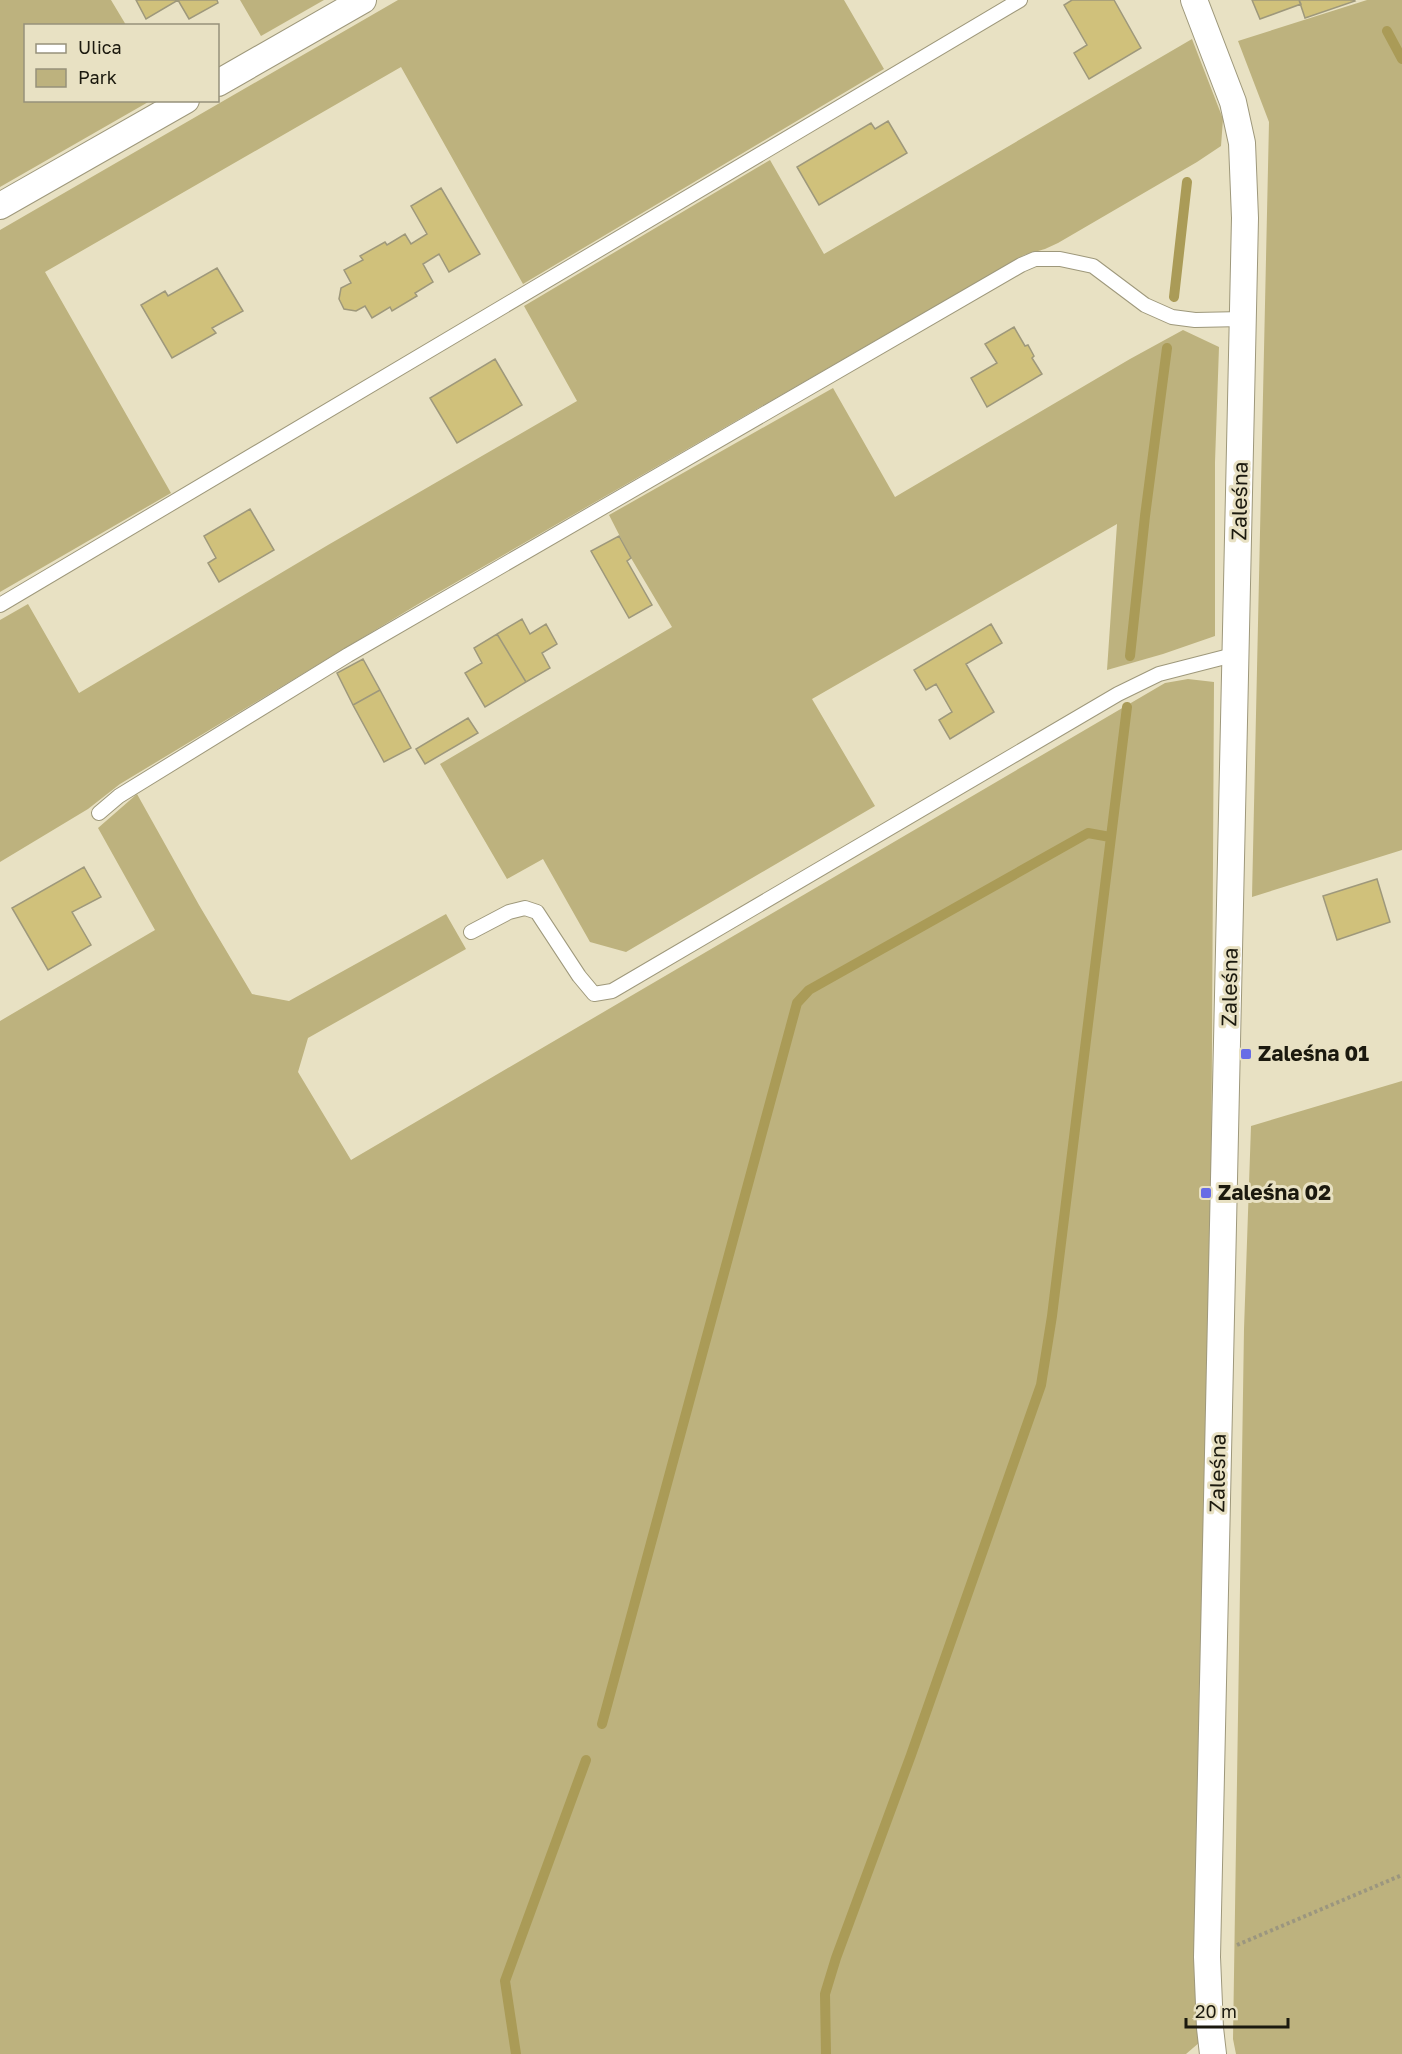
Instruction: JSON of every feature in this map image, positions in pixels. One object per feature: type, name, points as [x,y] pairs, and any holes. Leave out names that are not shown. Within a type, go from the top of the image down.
[{"type":"street","points":[[219,82],[363,0]]},
{"type":"street","name":"Zaleśna","points":[[1194,0],[1233,102],[1242,143],[1245,218],[1207,1958],[1209,2028],[1213,2054]]},
{"type":"street","points":[[0,207],[183,102]]},
{"type":"lane","points":[[0,605],[1020,0]]},
{"type":"lane","points":[[99,813],[118,796],[348,655],[1021,265],[1035,259],[1052,259],[1092,266],[1145,305],[1172,317],[1195,320],[1244,319]]},
{"type":"lane","points":[[471,932],[509,912],[525,908],[537,912],[579,976],[594,993],[612,991],[1118,694],[1159,674],[1237,654]]},
{"type":"path","points":[[1207,1958],[1402,1875]]},
{"type":"green space","points":[[0,0],[111,0],[125,24],[24,24],[24,102],[148,102],[0,187]]},
{"type":"green space","points":[[240,0],[324,0],[261,36]]},
{"type":"green space","points":[[398,0],[844,0],[884,69],[523,284],[401,67],[45,272],[171,493],[0,592],[0,230]]},
{"type":"green space","points":[[1367,0],[1402,0],[1402,850],[1252,897],[1269,122],[1238,41]]},
{"type":"green space","points":[[1192,39],[1223,119],[1221,146],[1058,243],[1024,255],[420,603],[120,784],[88,809],[0,862],[0,620],[28,604],[79,693],[577,401],[524,306],[770,160],[824,254]]},
{"type":"green space","points":[[1183,330],[1219,347],[1215,462],[1215,636],[1107,670],[1117,524],[812,699],[875,806],[626,952],[590,942],[543,859],[507,879],[440,764],[672,627],[631,558],[609,515],[833,388],[895,497]]},
{"type":"green space","points":[[1188,679],[1214,682],[1207,1943],[1214,2030],[1186,2054],[0,2054],[0,1021],[155,930],[98,828],[137,794],[252,994],[289,1001],[446,914],[466,949],[308,1038],[298,1072],[351,1160],[1165,683]]},
{"type":"green space","points":[[1402,1081],[1402,2054],[1236,2054],[1233,2039],[1244,1329],[1251,1126]]},
{"type":"building","points":[[136,0],[178,0],[146,19]]},
{"type":"building","points":[[178,0],[217,0],[218,3],[189,19]]},
{"type":"building","points":[[1072,0],[1114,0],[1141,48],[1089,79],[1074,53],[1087,45],[1064,5]]},
{"type":"building","points":[[1252,0],[1299,0],[1301,4],[1260,19]]},
{"type":"building","points":[[1299,0],[1354,0],[1355,1],[1305,18]]},
{"type":"building","points":[[888,121],[907,153],[819,205],[797,167],[871,123],[875,129]]},
{"type":"building","points":[[441,188],[480,254],[449,272],[439,254],[423,264],[433,282],[415,293],[417,296],[392,311],[390,307],[372,318],[365,306],[356,311],[344,309],[339,299],[341,288],[351,283],[344,270],[363,260],[360,256],[385,242],[387,245],[405,234],[411,244],[427,234],[411,206]]},
{"type":"building","points":[[217,268],[243,311],[212,328],[216,333],[172,358],[141,305],[165,291],[168,296]]},
{"type":"building","points":[[1014,327],[1025,346],[1028,345],[1034,356],[1032,358],[1042,374],[987,407],[971,378],[997,363],[985,344]]},
{"type":"building","points":[[495,359],[522,405],[457,443],[430,398]]},
{"type":"building","points":[[250,509],[274,550],[219,582],[208,563],[216,558],[204,536]]},
{"type":"building","points":[[619,536],[631,558],[627,561],[652,605],[629,618],[591,551]]},
{"type":"building","points":[[522,619],[530,634],[546,624],[557,644],[542,653],[550,668],[526,682],[497,634]]},
{"type":"building","points":[[991,624],[1002,643],[966,664],[994,712],[950,739],[939,720],[952,712],[936,684],[926,690],[914,670]]},
{"type":"building","points":[[497,634],[526,682],[485,707],[465,673],[482,663],[474,648]]},
{"type":"building","points":[[363,659],[380,690],[353,705],[337,673]]},
{"type":"building","points":[[380,690],[411,748],[384,762],[353,705]]},
{"type":"building","points":[[468,718],[478,733],[425,764],[416,749]]},
{"type":"building","points":[[84,867],[101,897],[72,912],[91,945],[48,970],[12,908]]},
{"type":"building","points":[[1377,879],[1390,922],[1337,940],[1323,896]]},
{"type":"waterway","points":[[1387,31],[1402,59]]},
{"type":"waterway","points":[[1174,297],[1187,182]]},
{"type":"waterway","points":[[1130,656],[1145,516],[1167,348]]},
{"type":"waterway","points":[[826,2054],[825,1994],[836,1958],[911,1755],[1041,1385],[1052,1316],[1127,707]]},
{"type":"waterway","points":[[602,1724],[797,1003],[809,990],[1088,833],[1110,837]]},
{"type":"waterway","points":[[516,2054],[505,1981],[586,1760]]},
{"type":"place","name":"Zaleśna 01","points":[[1246,1054]]},
{"type":"place","name":"Zaleśna 02","points":[[1206,1193]]}]
